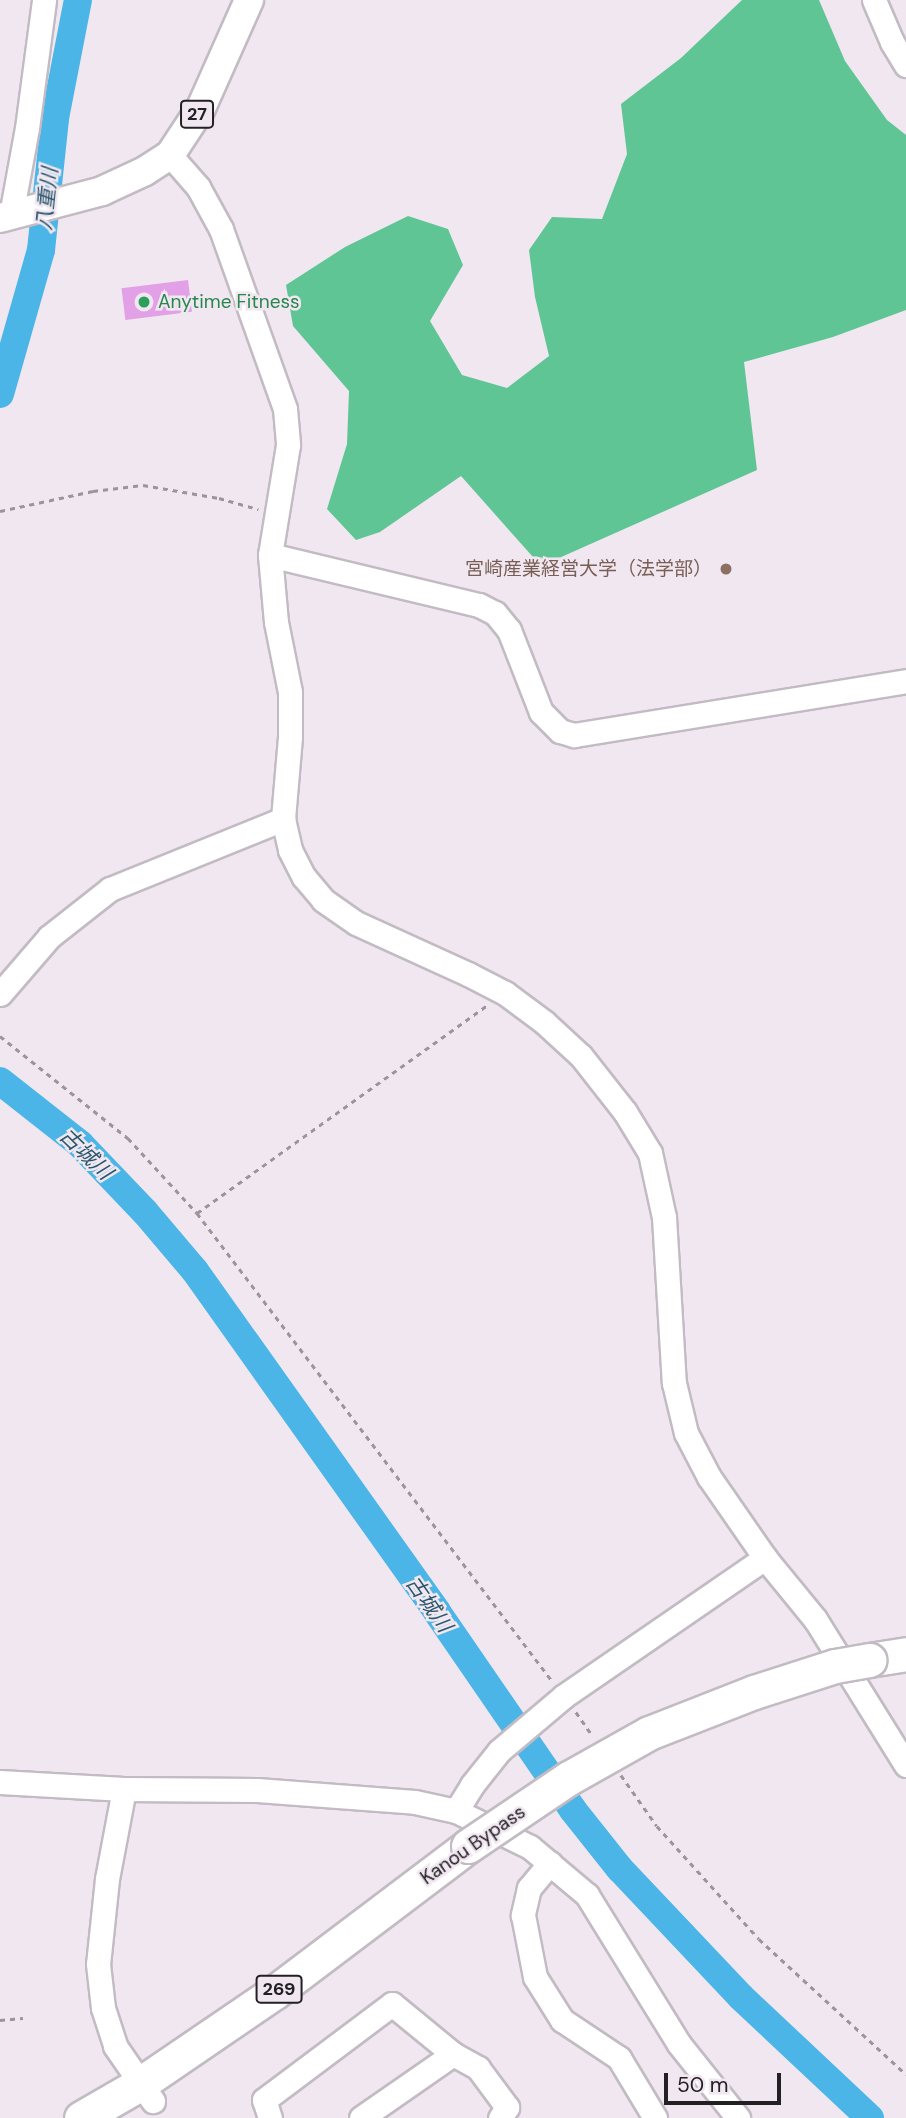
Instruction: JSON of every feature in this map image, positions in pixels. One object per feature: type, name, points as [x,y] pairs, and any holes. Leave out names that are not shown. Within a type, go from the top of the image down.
[{"type":"highway","name":"Kanou Bypass","points":[[124,2118],[146,2092],[275,1992],[474,1853],[569,1778],[649,1733],[754,1692],[835,1666],[883,1670],[906,1654]]},
{"type":"highway","name":"Kanou Bypass","points":[[81,2118],[146,2092]]},
{"type":"main road","name":"27","points":[[5,217],[102,191],[145,171],[170,155],[201,108],[249,0]]},
{"type":"street","points":[[5,217],[27,128],[44,0]]},
{"type":"street","points":[[874,0],[892,42],[906,65]]},
{"type":"street","points":[[170,155],[198,187],[221,229],[285,409],[288,446],[270,555],[276,622],[290,692],[290,737],[283,819],[290,850],[304,877],[323,900],[356,923],[505,993],[544,1022],[581,1056],[625,1112],[650,1153],[664,1217],[674,1384],[686,1433],[709,1477],[765,1558],[814,1619],[906,1765]]},
{"type":"street","points":[[270,555],[479,606],[495,613],[509,630],[541,712],[561,731],[574,735],[906,681]]},
{"type":"street","points":[[0,995],[49,937],[110,888],[283,819]]},
{"type":"street","points":[[456,1811],[472,1785],[499,1751],[558,1701],[765,1558]]},
{"type":"street","points":[[0,1782],[124,1789],[257,1790],[415,1802],[456,1811],[530,1847],[587,1895],[679,2044],[738,2118]]},
{"type":"street","points":[[124,1789],[107,1880],[98,1964],[103,2008],[116,2046],[146,2092]]},
{"type":"street","points":[[550,1863],[529,1888],[523,1915],[535,1977],[562,2020],[619,2058],[655,2118]]},
{"type":"street","points":[[270,2118],[264,2100],[392,2004],[453,2054],[478,2068],[508,2107],[500,2118]]},
{"type":"street","points":[[361,2118],[453,2054]]},
{"type":"path","points":[[0,511],[93,491],[143,485],[219,498],[275,514]]},
{"type":"path","points":[[197,1213],[505,993]]},
{"type":"path","points":[[0,1036],[128,1138],[197,1213],[558,1701],[595,1739]]},
{"type":"path","points":[[618,1772],[657,1826],[759,1939],[906,2074]]},
{"type":"path","points":[[0,2020],[23,2018]]},
{"type":"green space","points":[[742,0],[819,0],[845,61],[887,120],[906,135],[906,310],[833,337],[744,362],[757,470],[541,566],[461,476],[380,532],[356,540],[327,509],[347,444],[349,391],[293,326],[286,285],[345,247],[408,216],[448,229],[463,265],[430,321],[462,375],[507,388],[549,356],[535,297],[529,250],[552,217],[602,219],[627,154],[621,104],[681,58]]},
{"type":"building","points":[[188,280],[192,312],[125,320],[121,288]]},
{"type":"waterway","name":"八重川","points":[[0,394],[41,250],[55,118],[78,0]]},
{"type":"waterway","name":"古城川","points":[[0,1081],[80,1144],[145,1212],[195,1271],[437,1612],[573,1810],[620,1869],[741,1997],[870,2118]]},
{"type":"place","name":"Anytime Fitness","points":[[144,302]]},
{"type":"place","name":"宮崎産業経営大学（法学部）","points":[[726,569]]}]
